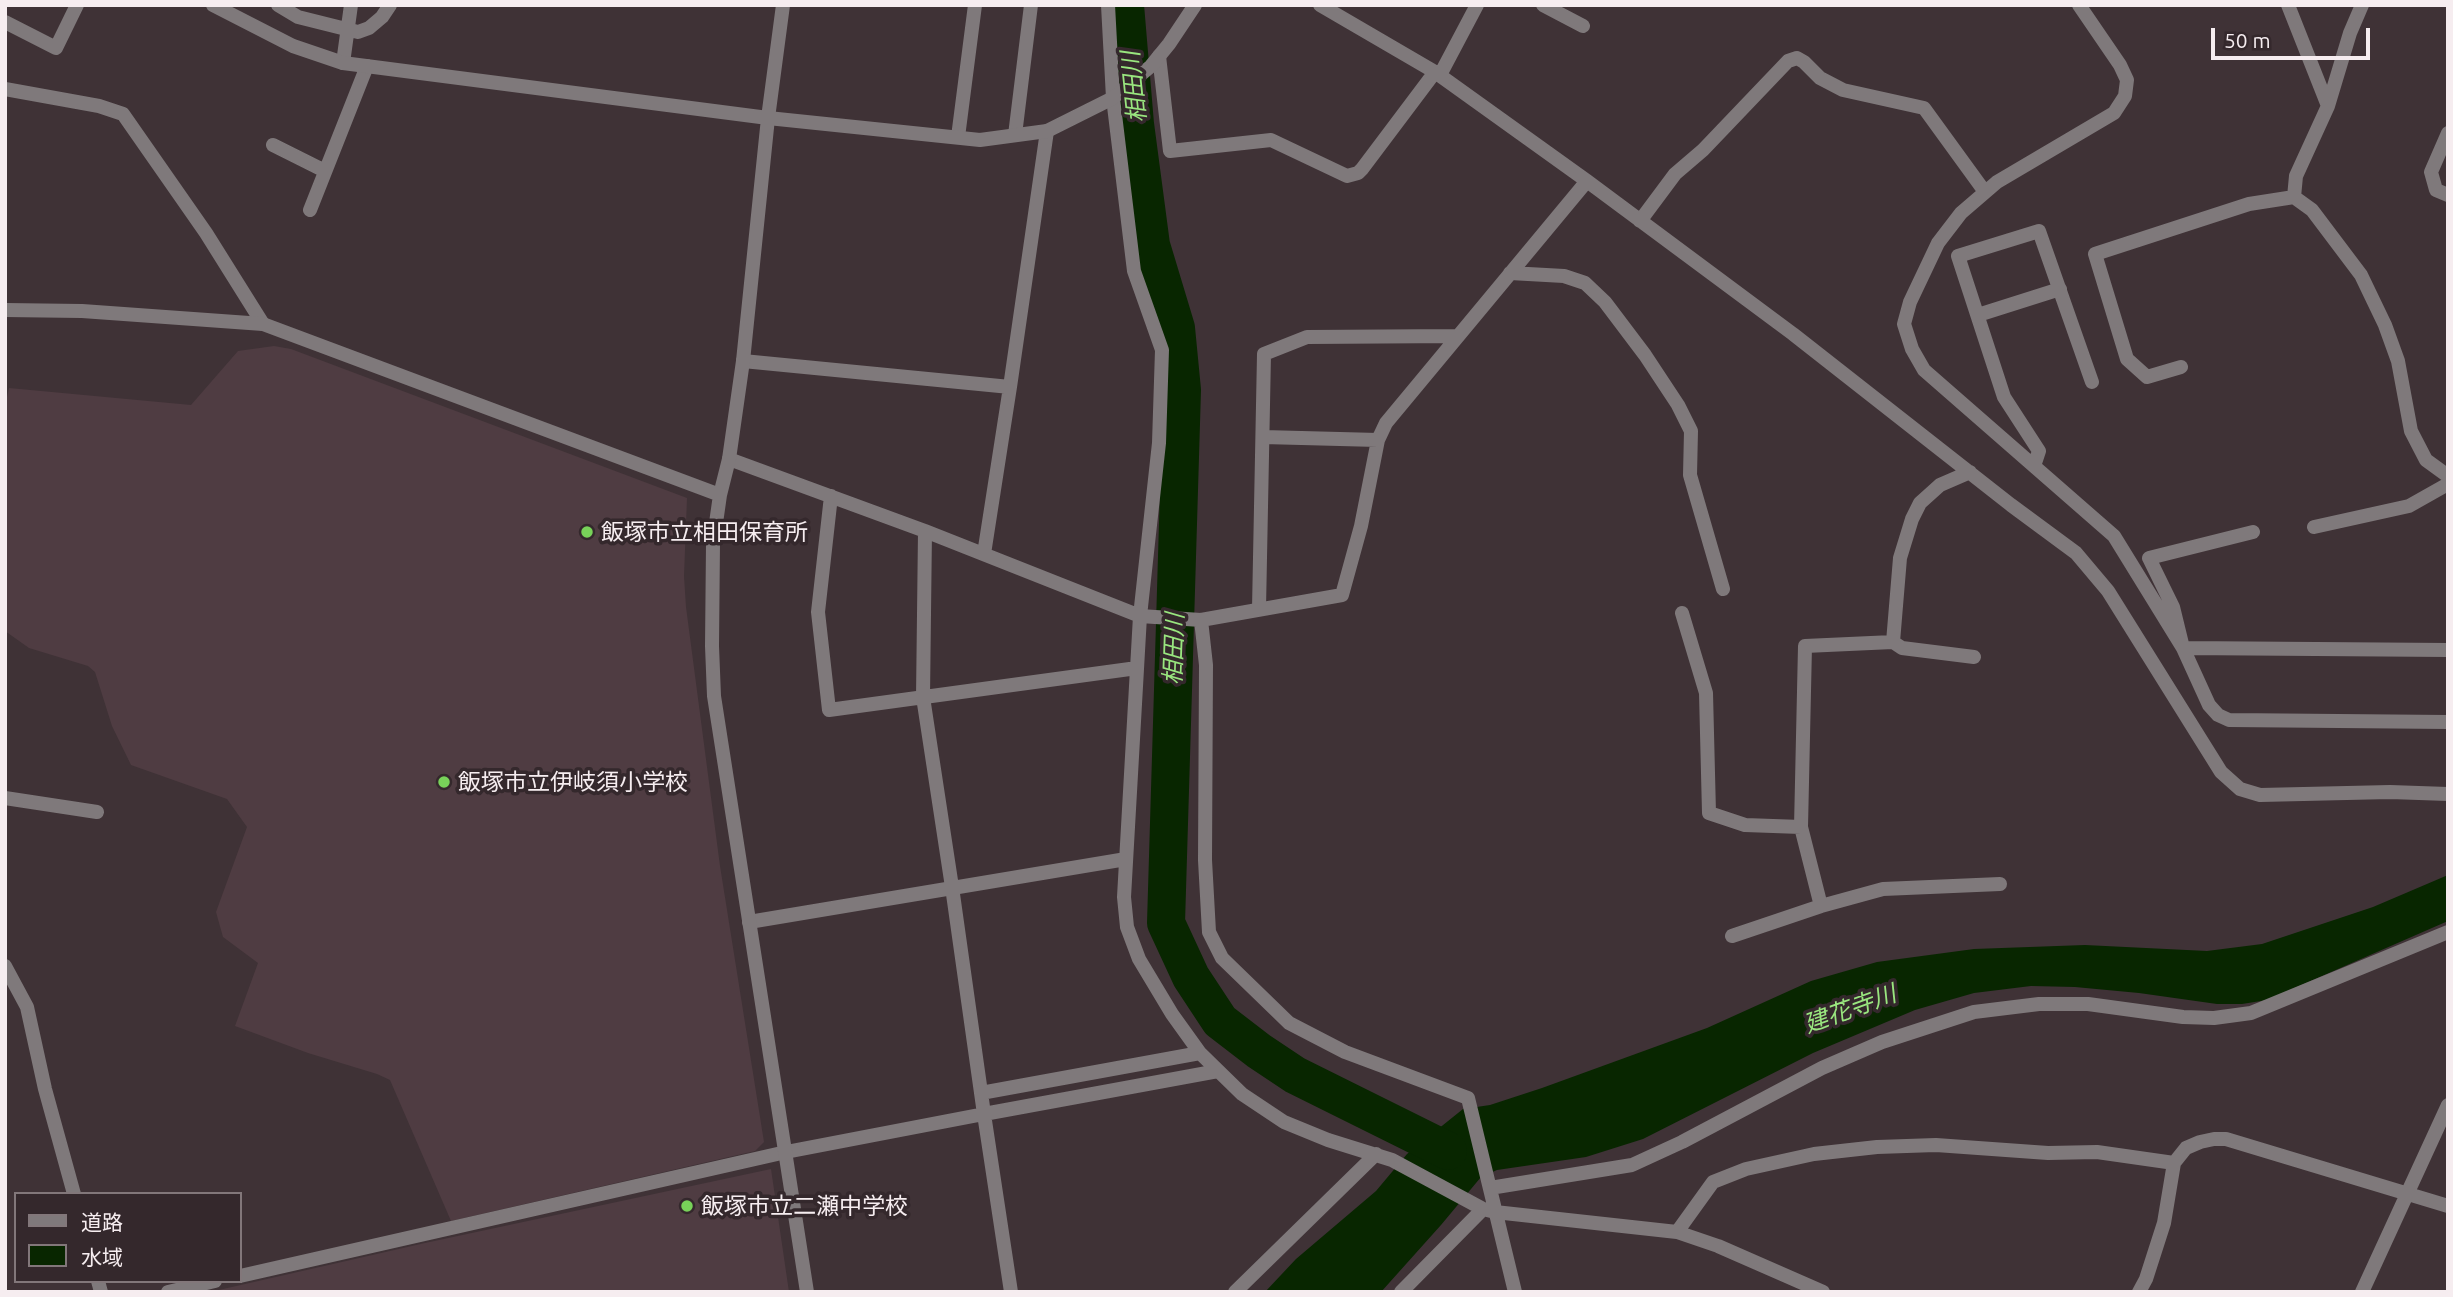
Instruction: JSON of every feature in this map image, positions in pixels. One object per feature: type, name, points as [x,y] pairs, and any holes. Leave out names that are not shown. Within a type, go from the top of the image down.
[{"type":"street","points":[[5,22],[56,48],[77,5]]},
{"type":"street","points":[[213,5],[293,46],[343,63],[768,118],[981,140],[1046,131],[1117,96],[1155,61],[1195,5]]},
{"type":"street","points":[[278,5],[298,17],[358,32],[369,29],[390,5]]},
{"type":"street","points":[[343,63],[351,5]]},
{"type":"street","points":[[783,5],[768,118],[743,361],[729,460],[720,495],[713,544],[712,623],[714,696],[807,1292]]},
{"type":"street","points":[[958,137],[975,5]]},
{"type":"street","points":[[1015,135],[1031,5]]},
{"type":"street","points":[[1108,5],[1135,271],[1162,350],[1158,443],[1140,616],[1124,897],[1127,927],[1139,959],[1172,1014],[1200,1053],[1242,1094],[1284,1122],[1328,1140],[1392,1160],[1485,1209],[1677,1232],[1718,1246],[1823,1292]]},
{"type":"street","points":[[1320,5],[1438,74],[1587,181],[1793,334],[2076,553],[2108,591],[2221,772],[2240,789],[2260,795],[2390,792],[2448,794]]},
{"type":"street","points":[[1155,61],[1170,151],[1271,140],[1347,176],[1362,169],[1438,74],[1477,5]]},
{"type":"street","points":[[1543,5],[1583,26]]},
{"type":"street","points":[[2079,5],[2120,65],[2127,80],[2125,96],[2114,113],[1997,182],[1961,213],[1938,243],[1910,302],[1904,324],[1912,349],[1924,370],[2114,536],[2183,648],[2209,705],[2218,715],[2229,720],[2448,722]]},
{"type":"street","points":[[2288,5],[2328,106]]},
{"type":"street","points":[[2294,197],[2296,176],[2328,106],[2350,33],[2362,5]]},
{"type":"street","points":[[1640,221],[1675,174],[1703,150],[1788,61],[1797,58],[1820,78],[1843,90],[1924,108],[1985,192]]},
{"type":"street","points":[[310,210],[367,66]]},
{"type":"street","points":[[5,89],[99,106],[123,114],[206,233],[263,324]]},
{"type":"street","points":[[985,554],[1046,131]]},
{"type":"street","points":[[2448,133],[2431,172],[2436,190],[2448,195]]},
{"type":"street","points":[[273,145],[325,171]]},
{"type":"street","points":[[729,460],[925,531],[1140,616],[1201,620],[1342,596],[1378,440],[1386,422],[1587,181]]},
{"type":"street","points":[[2181,367],[2147,377],[2127,359],[2095,254],[2249,204],[2294,197],[2312,210],[2361,275],[2385,325],[2398,361],[2411,431],[2426,460],[2448,477]]},
{"type":"street","points":[[2034,466],[2039,451],[2004,397],[1958,256],[2039,231],[2092,382]]},
{"type":"street","points":[[1510,274],[1564,276],[1585,283],[1605,302],[1645,355],[1678,405],[1691,431],[1690,475],[1723,589]]},
{"type":"street","points":[[1978,316],[2060,289]]},
{"type":"street","points":[[5,310],[82,311],[263,324],[720,495]]},
{"type":"street","points":[[1259,609],[1264,354],[1307,337],[1458,336]]},
{"type":"street","points":[[743,361],[1010,387]]},
{"type":"street","points":[[1263,437],[1378,440]]},
{"type":"street","points":[[1893,642],[1900,558],[1912,519],[1920,503],[1940,485],[1970,472]]},
{"type":"street","points":[[2314,527],[2409,506],[2448,484]]},
{"type":"street","points":[[831,496],[818,612],[829,710],[1137,668]]},
{"type":"street","points":[[925,531],[923,697],[1011,1292]]},
{"type":"street","points":[[2183,648],[2173,607],[2149,558],[2253,532]]},
{"type":"street","points":[[1682,613],[1706,692],[1709,813],[1745,825],[1801,827]]},
{"type":"street","points":[[1201,620],[1206,665],[1206,908],[1209,932],[1223,958],[1289,1023],[1345,1052],[1468,1098],[1488,1184],[1485,1209],[1515,1292]]},
{"type":"street","points":[[1821,906],[1801,827],[1805,646],[1893,642],[1902,648],[1974,657]]},
{"type":"street","points":[[2183,648],[2448,650]]},
{"type":"street","points":[[5,798],[97,812]]},
{"type":"street","points":[[750,922],[1126,859]]},
{"type":"street","points":[[1732,936],[1821,906],[1883,889],[2000,884]]},
{"type":"street","points":[[1488,1184],[1632,1165],[1682,1142],[1822,1068],[1882,1042],[1974,1012],[2039,1003],[2088,1004],[2183,1017],[2214,1018],[2251,1013],[2448,932]]},
{"type":"street","points":[[5,966],[27,1007],[45,1089],[73,1192]]},
{"type":"street","points":[[981,1093],[1200,1053]]},
{"type":"street","points":[[242,1276],[786,1152],[1218,1071]]},
{"type":"street","points":[[2362,1292],[2448,1105]]},
{"type":"street","points":[[2138,1292],[2146,1279],[2164,1223],[2174,1163],[2186,1148],[2200,1142],[2226,1139],[2448,1206]]},
{"type":"street","points":[[1677,1232],[1713,1182],[1746,1169],[1814,1154],[1877,1147],[1936,1145],[2048,1153],[2097,1152],[2174,1163]]},
{"type":"street","points":[[1236,1292],[1377,1154]]},
{"type":"street","points":[[1401,1292],[1485,1209]]},
{"type":"street","points":[[168,1292],[206,1283]]},
{"type":"shaded area","name":"飯塚市立伊岐須小学校","points":[[274,346],[291,349],[687,498],[684,576],[686,607],[720,866],[764,1142],[755,1151],[451,1221],[390,1080],[235,1026],[258,963],[223,937],[216,912],[247,827],[227,799],[131,765],[112,726],[95,672],[88,666],[29,648],[5,631],[5,406],[9,388],[191,405],[238,351]]},
{"type":"shaded area","name":"飯塚市立二瀬中学校","points":[[771,1169],[789,1292],[210,1292],[425,1243]]},
{"type":"water","name":"建花寺川","points":[[2448,875],[2448,921],[2267,1000],[2217,1004],[2139,993],[2031,986],[1974,993],[1915,1010],[1813,1053],[1643,1139],[1586,1157],[1497,1170],[1481,1177],[1381,1292],[1265,1292],[1296,1259],[1376,1191],[1407,1154],[1463,1109],[1490,1105],[1542,1088],[1707,1028],[1811,981],[1877,962],[1974,949],[2085,945],[2207,951],[2262,944],[2373,907]]},
{"type":"waterway","name":"相田川","points":[[1125,5],[1135,124],[1151,245],[1176,328],[1182,390],[1166,923],[1191,977],[1220,1021],[1295,1075],[1448,1151]]},
{"type":"place","name":"飯塚市立相田保育所","points":[[587,532]]},
{"type":"place","name":"飯塚市立伊岐須小学校","points":[[444,782]]},
{"type":"place","name":"飯塚市立二瀬中学校","points":[[687,1206]]}]
